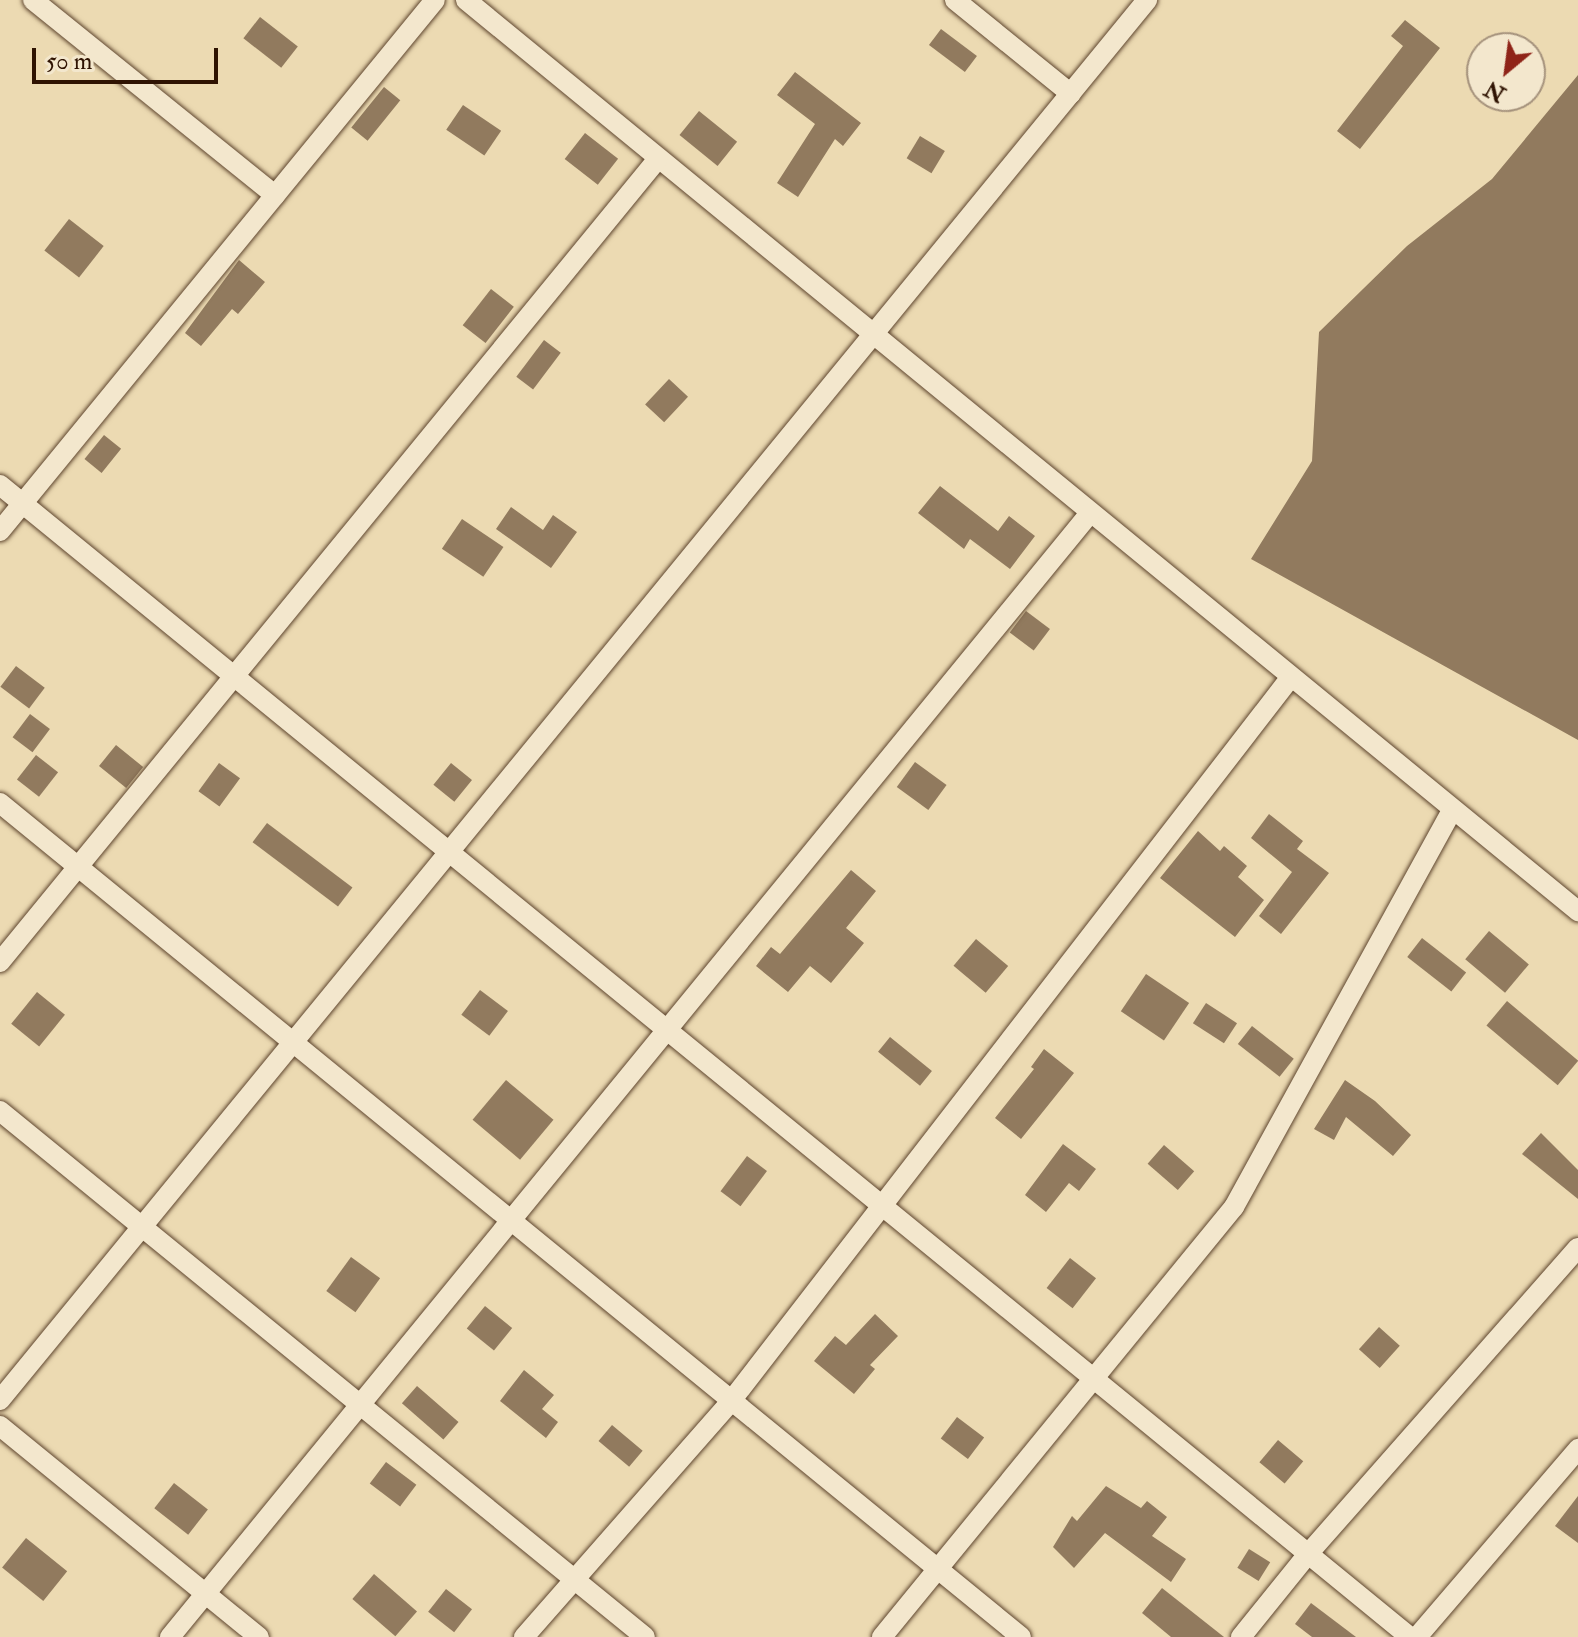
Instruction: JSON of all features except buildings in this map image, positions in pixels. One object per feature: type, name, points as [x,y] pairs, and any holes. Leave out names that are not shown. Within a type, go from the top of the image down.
[{"type":"street","points":[[33,0],[275,195]]},
{"type":"street","points":[[0,531],[435,0]]},
{"type":"street","points":[[466,0],[657,160],[1578,911]]},
{"type":"street","points":[[955,0],[1071,94]]},
{"type":"street","points":[[0,1400],[1147,0]]},
{"type":"street","points":[[0,962],[657,160]]},
{"type":"street","points":[[0,485],[232,678],[884,1204],[1410,1637]]},
{"type":"street","points":[[170,1637],[1090,513]]},
{"type":"street","points":[[524,1637],[731,1401],[1291,677]]},
{"type":"street","points":[[0,803],[1021,1637]]},
{"type":"street","points":[[882,1637],[1234,1207],[1453,809]]},
{"type":"street","points":[[0,1111],[645,1637]]},
{"type":"street","points":[[1241,1637],[1308,1554],[1578,1248]]},
{"type":"street","points":[[0,1426],[259,1637]]},
{"type":"street","points":[[1417,1637],[1578,1449]]}]
